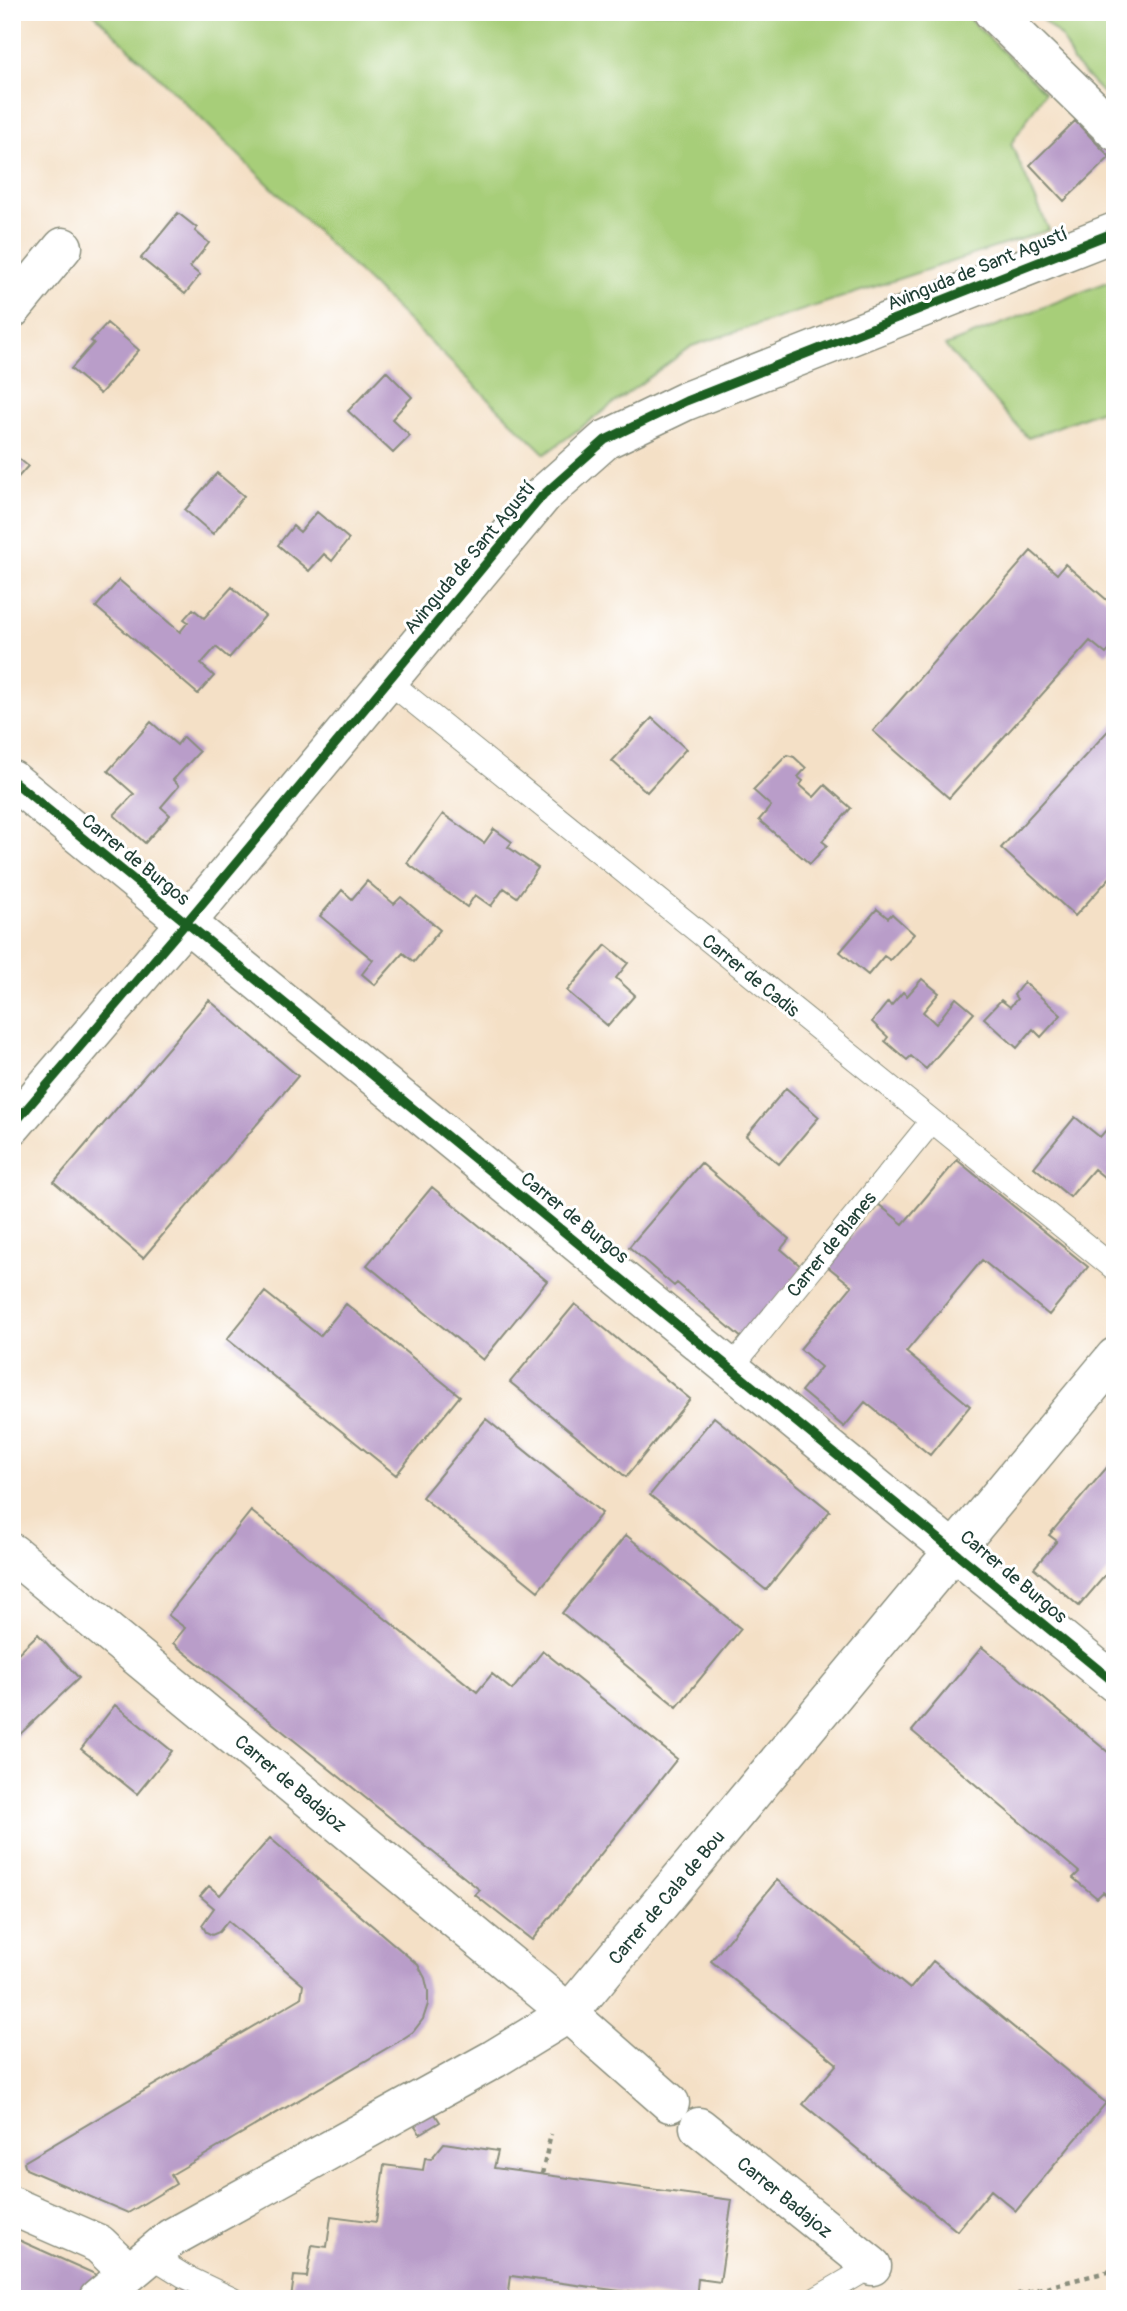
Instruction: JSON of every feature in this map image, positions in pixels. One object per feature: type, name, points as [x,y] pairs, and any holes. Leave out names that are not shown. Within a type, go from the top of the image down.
[{"type":"street","points":[[993,12],[1115,131]]},
{"type":"street","name":"Avinguda de Sant Agustí","points":[[12,1125],[187,923],[543,495],[605,440],[686,401],[1115,232]]},
{"type":"street","points":[[12,309],[63,247]]},
{"type":"street","name":"Carrer de Burgos","points":[[12,780],[1115,1683]]},
{"type":"street","name":"Carrer de Cala de Bou","points":[[99,2299],[171,2238],[494,2059],[569,2013],[1115,1357]]},
{"type":"street","name":"Carrer de Badajoz","points":[[12,1553],[569,2013]]},
{"type":"street","name":"Carrer Badajoz","points":[[569,2013],[670,2103],[680,2097],[692,2098],[700,2105],[703,2117],[699,2127],[872,2266]]},
{"type":"street","points":[[12,2206],[140,2264]]},
{"type":"lane","name":"Carrer de Cadis","points":[[387,680],[1115,1269]]},
{"type":"lane","name":"Carrer de Blanes","points":[[731,1367],[932,1121]]},
{"type":"lane","points":[[140,2264],[184,2276],[232,2299]]},
{"type":"lane","points":[[816,2299],[872,2266]]},
{"type":"path","points":[[542,2174],[551,2134]]},
{"type":"path","points":[[998,2299],[1115,2270]]},
{"type":"green space","points":[[92,12],[962,12],[1045,92],[1011,144],[1049,230],[692,346],[545,454]]},
{"type":"green space","points":[[1034,12],[1115,12],[1115,106],[1073,62],[1062,38]]},
{"type":"green space","points":[[1115,279],[1115,405],[1028,438],[945,346]]},
{"type":"water","points":[[1115,2154],[1115,2215],[1105,2165]]},
{"type":"building","points":[[1075,121],[1110,157],[1064,201],[1030,165]]},
{"type":"building","points":[[178,213],[197,228],[195,231],[209,243],[190,267],[200,275],[185,294],[141,258]]},
{"type":"building","points":[[107,323],[139,350],[100,394],[71,369]]},
{"type":"building","points":[[386,371],[412,397],[392,419],[410,436],[393,453],[348,411]]},
{"type":"building","points":[[12,453],[28,466],[12,484]]},
{"type":"building","points":[[217,473],[244,496],[213,534],[185,510]]},
{"type":"building","points":[[317,512],[349,539],[332,561],[324,554],[309,571],[278,545],[293,526],[300,532]]},
{"type":"building","points":[[1031,551],[1057,574],[1065,564],[1115,607],[1115,644],[1106,654],[1090,641],[949,798],[873,731]]},
{"type":"building","points":[[119,580],[180,632],[188,622],[184,619],[193,609],[204,618],[232,587],[265,616],[229,658],[216,647],[201,664],[214,676],[198,694],[96,607]]},
{"type":"building","points":[[652,718],[686,749],[647,792],[612,761]]},
{"type":"building","points":[[151,722],[177,745],[183,737],[199,752],[173,780],[179,786],[161,807],[170,815],[145,843],[114,815],[134,794],[108,771]]},
{"type":"building","points":[[1115,723],[1115,872],[1075,916],[1001,848]]},
{"type":"building","points":[[787,755],[794,757],[806,768],[798,777],[803,781],[800,785],[814,797],[825,785],[851,808],[822,841],[827,845],[810,864],[759,820],[771,806],[753,790]]},
{"type":"building","points":[[443,814],[484,843],[494,829],[512,842],[508,847],[538,868],[517,897],[504,888],[491,906],[475,895],[467,907],[407,863]]},
{"type":"building","points":[[367,881],[394,904],[401,897],[440,930],[414,962],[403,953],[375,985],[362,974],[373,960],[320,916],[342,890],[352,899]]},
{"type":"building","points":[[877,909],[888,918],[892,914],[914,934],[890,960],[884,956],[868,975],[840,952]]},
{"type":"building","points":[[606,945],[628,963],[616,978],[635,995],[608,1026],[567,991]]},
{"type":"building","points":[[922,979],[939,993],[923,1012],[936,1024],[956,998],[974,1013],[926,1069],[911,1056],[907,1060],[885,1041],[888,1037],[872,1022],[888,1002],[891,1006],[903,992],[907,996]]},
{"type":"building","points":[[1024,982],[1061,1015],[1041,1037],[1033,1029],[1017,1048],[984,1018],[1001,1000],[1010,1007],[1017,999],[1014,995]]},
{"type":"building","points":[[209,1000],[298,1076],[143,1258],[54,1182]]},
{"type":"building","points":[[786,1088],[819,1117],[779,1164],[746,1136]]},
{"type":"building","points":[[1075,1117],[1100,1137],[1106,1130],[1115,1137],[1115,1186],[1094,1169],[1070,1197],[1034,1167]]},
{"type":"building","points":[[957,1160],[1088,1267],[1049,1315],[982,1260],[906,1352],[970,1406],[930,1455],[865,1402],[844,1427],[801,1391],[821,1367],[800,1349],[852,1286],[827,1266],[878,1204],[903,1224]]},
{"type":"building","points":[[701,1163],[789,1239],[781,1249],[803,1268],[743,1339],[677,1283],[674,1286],[629,1247]]},
{"type":"building","points":[[432,1187],[547,1281],[483,1360],[367,1265]]},
{"type":"building","points":[[265,1292],[320,1336],[346,1304],[460,1396],[396,1475],[227,1339]]},
{"type":"building","points":[[575,1304],[690,1399],[626,1477],[510,1382]]},
{"type":"building","points":[[714,1417],[830,1511],[766,1590],[650,1495]]},
{"type":"building","points":[[486,1419],[602,1513],[538,1591],[422,1497]]},
{"type":"building","points":[[1115,1458],[1115,1564],[1079,1606],[1034,1568],[1057,1541],[1049,1535]]},
{"type":"building","points":[[251,1511],[477,1692],[492,1674],[512,1690],[543,1651],[677,1759],[532,1940],[475,1895],[480,1890],[173,1643],[185,1628],[168,1615]]},
{"type":"building","points":[[626,1535],[741,1629],[677,1707],[562,1613]]},
{"type":"building","points":[[38,1634],[79,1678],[12,1742],[12,1659]]},
{"type":"building","points":[[982,1647],[1115,1758],[1115,1902],[1103,1892],[1097,1898],[1073,1878],[1079,1872],[912,1731]]},
{"type":"building","points":[[115,1705],[172,1751],[137,1794],[81,1749]]},
{"type":"building","points":[[270,1838],[418,1965],[428,1991],[428,2004],[423,2019],[413,2032],[401,2040],[171,2175],[176,2184],[128,2213],[26,2169],[24,2162],[301,1998],[303,1985],[228,1921],[219,1932],[212,1935],[206,1932],[202,1925],[214,1908],[200,1896],[209,1886],[220,1895]]},
{"type":"building","points":[[777,1880],[910,1989],[933,1961],[1106,2103],[1016,2211],[991,2190],[957,2231],[803,2104],[837,2064],[711,1961]]},
{"type":"building","points":[[431,2108],[440,2122],[420,2134],[411,2119]]},
{"type":"building","points":[[444,2143],[498,2151],[494,2168],[732,2200],[720,2282],[698,2279],[696,2299],[678,2299],[511,2276],[508,2299],[291,2299],[294,2276],[307,2277],[312,2245],[327,2247],[331,2216],[376,2222],[384,2165],[423,2170],[425,2158],[431,2159]]},
{"type":"building","points":[[12,2237],[95,2274],[97,2285],[83,2299],[12,2299]]},
{"type":"building","points":[[180,2284],[211,2299],[173,2299]]},
{"type":"cycle path","points":[[12,1126],[186,923],[543,495],[605,440],[686,401],[1115,232]]},
{"type":"cycle path","points":[[12,780],[1115,1683]]}]
